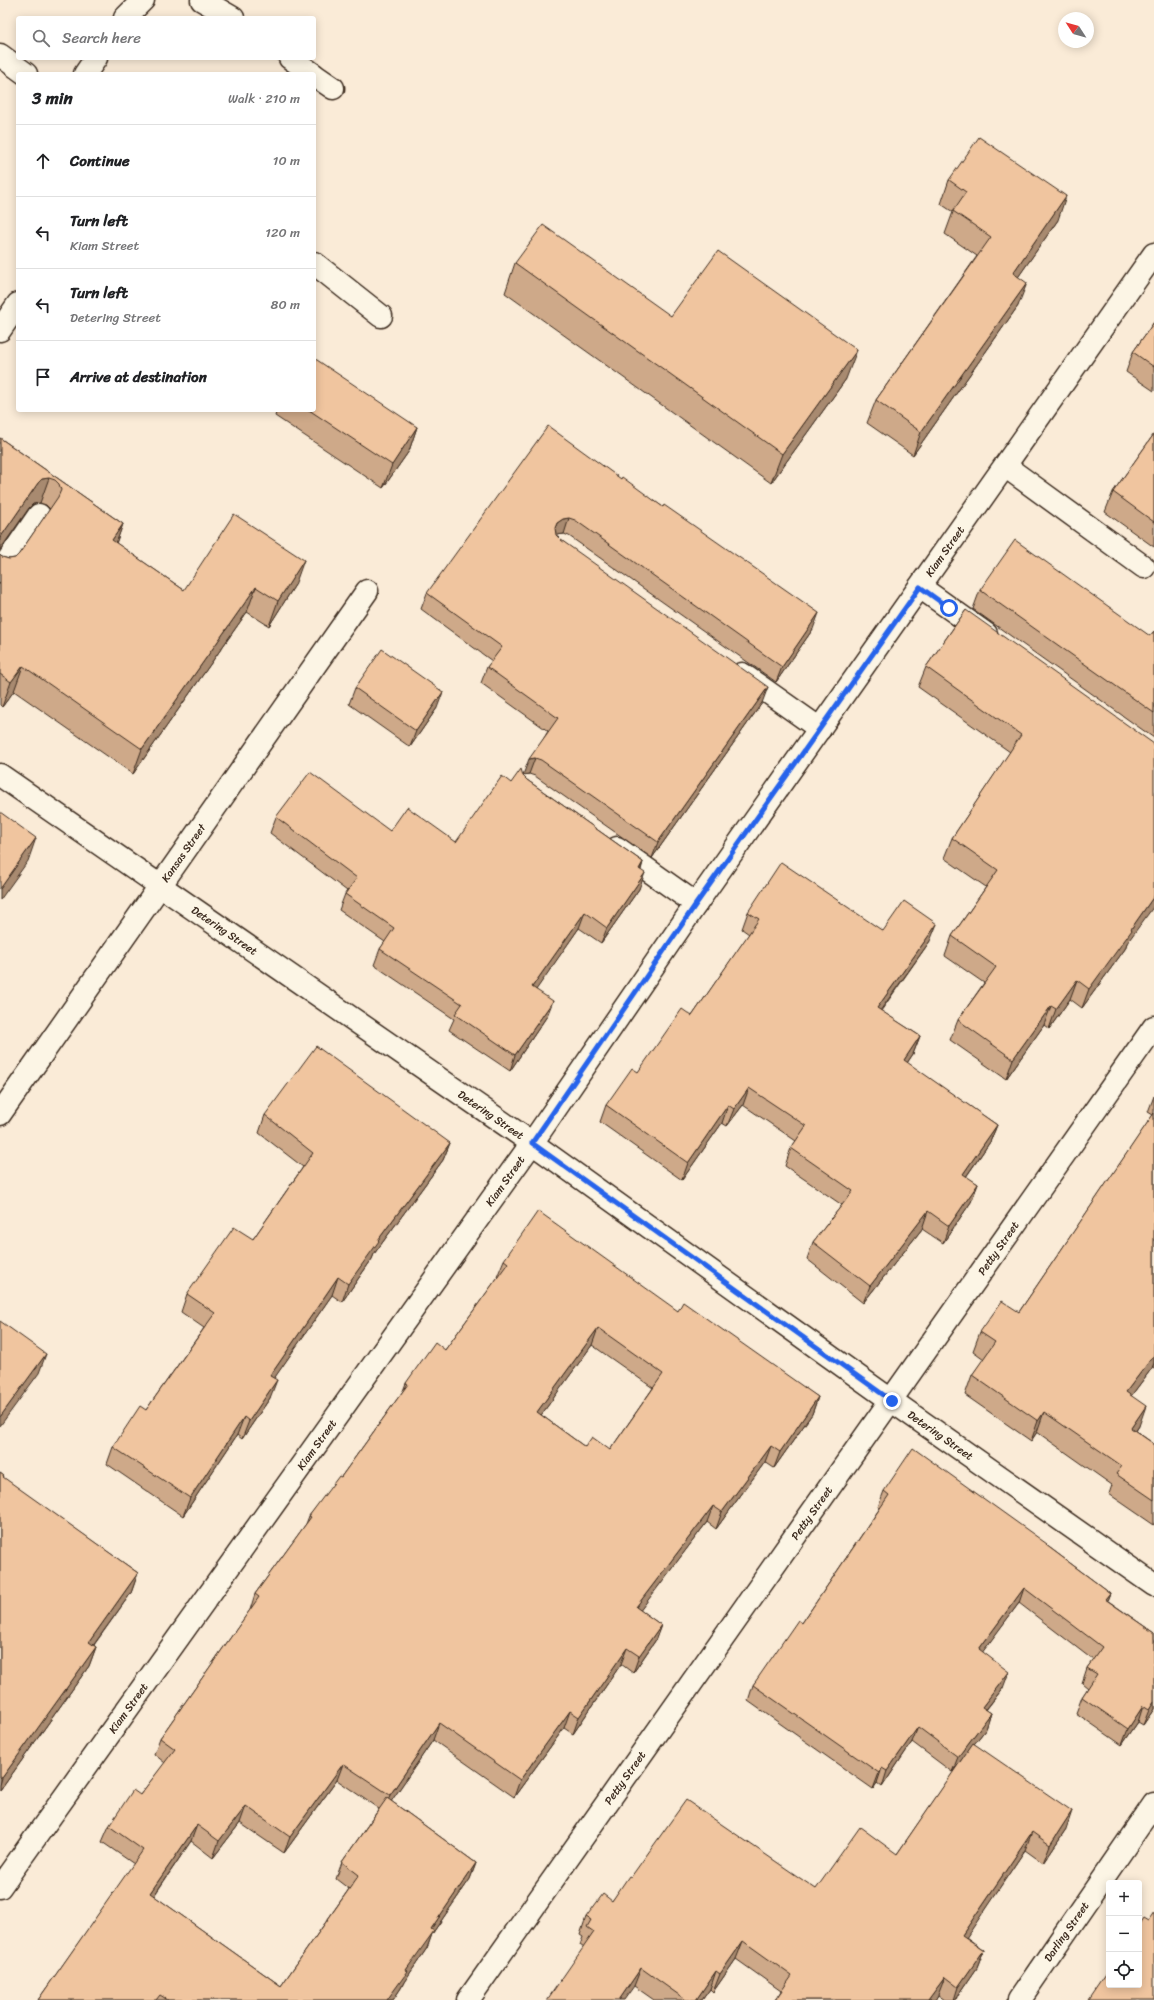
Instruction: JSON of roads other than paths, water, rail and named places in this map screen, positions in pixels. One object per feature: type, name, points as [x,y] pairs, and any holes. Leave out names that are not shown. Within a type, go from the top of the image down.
[{"type":"street","points":[[128,16],[143,0]]},
{"type":"street","points":[[202,0],[230,16]]},
{"type":"street","points":[[0,55],[23,72]]},
{"type":"street","points":[[86,72],[95,60]]},
{"type":"street","points":[[293,60],[311,72]]},
{"type":"street","points":[[316,75],[333,88]]},
{"type":"street","name":"Kiam Street","points":[[0,1887],[532,1143],[696,904],[1154,254]]},
{"type":"street","points":[[316,265],[381,316]]},
{"type":"street","points":[[0,330],[16,307]]},
{"type":"street","points":[[1005,466],[1144,567]]},
{"type":"street","points":[[0,572],[39,515]]},
{"type":"street","points":[[920,587],[1000,644]]},
{"type":"street","name":"Kansas Street","points":[[0,1114],[367,591]]},
{"type":"street","points":[[723,660],[820,729]]},
{"type":"street","name":"Detering Street","points":[[0,775],[532,1143],[892,1401],[1154,1585]]},
{"type":"street","points":[[600,836],[696,904]]},
{"type":"street","name":"Petty Street","points":[[468,2000],[892,1401],[1154,1027]]},
{"type":"street","name":"Darling Street","points":[[1019,2000],[1154,1804]]}]
